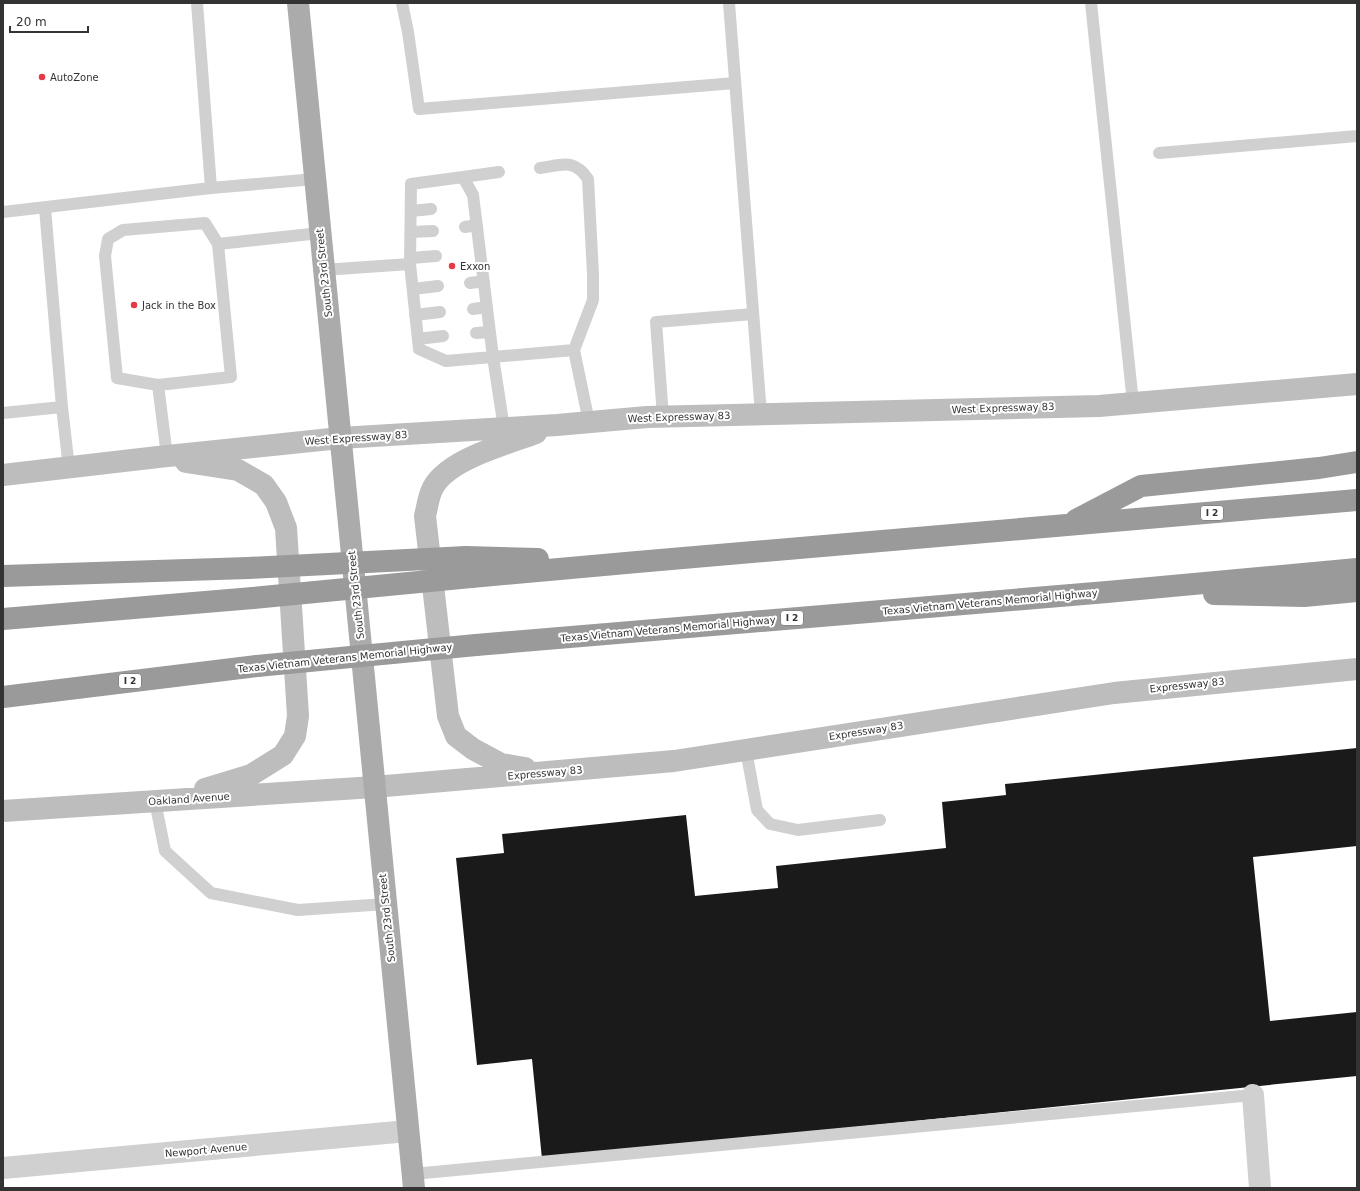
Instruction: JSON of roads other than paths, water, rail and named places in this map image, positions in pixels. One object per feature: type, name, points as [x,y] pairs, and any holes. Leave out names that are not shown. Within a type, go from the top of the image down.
[{"type":"highway","points":[[1066,525],[1141,486],[1319,468],[1357,462]]},
{"type":"highway","name":"I 2","points":[[469,567],[637,562],[1357,500]]},
{"type":"highway","points":[[3,576],[248,568],[469,567]]},
{"type":"highway","points":[[3,618],[253,598],[469,567]]},
{"type":"highway","name":"Texas Vietnam Veterans Memorial Highway","points":[[3,697],[257,666],[476,645],[1107,592],[1357,569]]},
{"type":"highway","points":[[1107,592],[1304,596],[1357,591]]},
{"type":"main road","name":"South 23rd Street","points":[[298,3],[413,1181]]},
{"type":"main road","name":"West Expressway 83","points":[[3,475],[340,438],[663,417],[1099,406],[1357,384]]},
{"type":"main road","points":[[550,772],[501,764],[473,749],[456,736],[448,716],[425,516],[432,491],[445,473],[468,459],[557,425]]},
{"type":"main road","points":[[160,800],[251,776],[283,756],[295,736],[298,716],[286,528],[276,502],[264,485],[238,470],[162,457]]},
{"type":"main road","name":"Expressway 83","points":[[374,787],[674,762],[1114,693],[1357,669]]},
{"type":"main road","name":"Oakland Avenue","points":[[3,811],[374,787]]},
{"type":"street","points":[[1253,1095],[1260,1188]]},
{"type":"street","name":"Newport Avenue","points":[[3,1168],[408,1131]]},
{"type":"lane","points":[[197,3],[211,188]]},
{"type":"lane","points":[[402,3],[408,32],[419,109],[735,83]]},
{"type":"lane","points":[[729,3],[761,414]]},
{"type":"lane","points":[[1091,3],[1133,403]]},
{"type":"lane","points":[[1159,153],[1357,136]]},
{"type":"lane","points":[[540,168],[572,164],[582,169],[588,179],[593,300],[574,350],[588,422]]},
{"type":"lane","points":[[499,172],[411,184],[410,261],[419,349],[446,361],[574,350]]},
{"type":"lane","points":[[463,177],[473,195],[469,204],[474,252],[484,281],[493,357],[504,428]]},
{"type":"lane","points":[[3,212],[211,188],[315,179]]},
{"type":"lane","points":[[45,208],[62,408],[69,468]]},
{"type":"lane","points":[[411,211],[431,209]]},
{"type":"lane","points":[[204,223],[218,244],[231,377],[158,384],[117,378],[105,256],[108,239],[123,230],[204,223]]},
{"type":"lane","points":[[411,232],[433,231]]},
{"type":"lane","points":[[218,244],[320,233]]},
{"type":"lane","points":[[324,270],[410,261],[436,256]]},
{"type":"lane","points":[[470,283],[484,281]]},
{"type":"lane","points":[[413,289],[438,286]]},
{"type":"lane","points":[[473,309],[487,308]]},
{"type":"lane","points":[[415,315],[440,312]]},
{"type":"lane","points":[[663,417],[656,322],[753,314]]},
{"type":"lane","points":[[476,333],[490,332]]},
{"type":"lane","points":[[418,339],[443,336]]},
{"type":"lane","points":[[158,384],[162,457]]},
{"type":"lane","points":[[3,413],[62,408]]},
{"type":"lane","points":[[746,750],[757,810],[770,824],[798,830],[880,820]]},
{"type":"lane","points":[[160,800],[165,852],[211,893],[298,910],[386,904]]},
{"type":"lane","points":[[413,1181],[1253,1095]]},
{"type":"place","name":"AutoZone","points":[[42,77]]},
{"type":"place","name":"Exxon","points":[[452,266]]},
{"type":"place","name":"Jack in the Box","points":[[134,305]]}]
